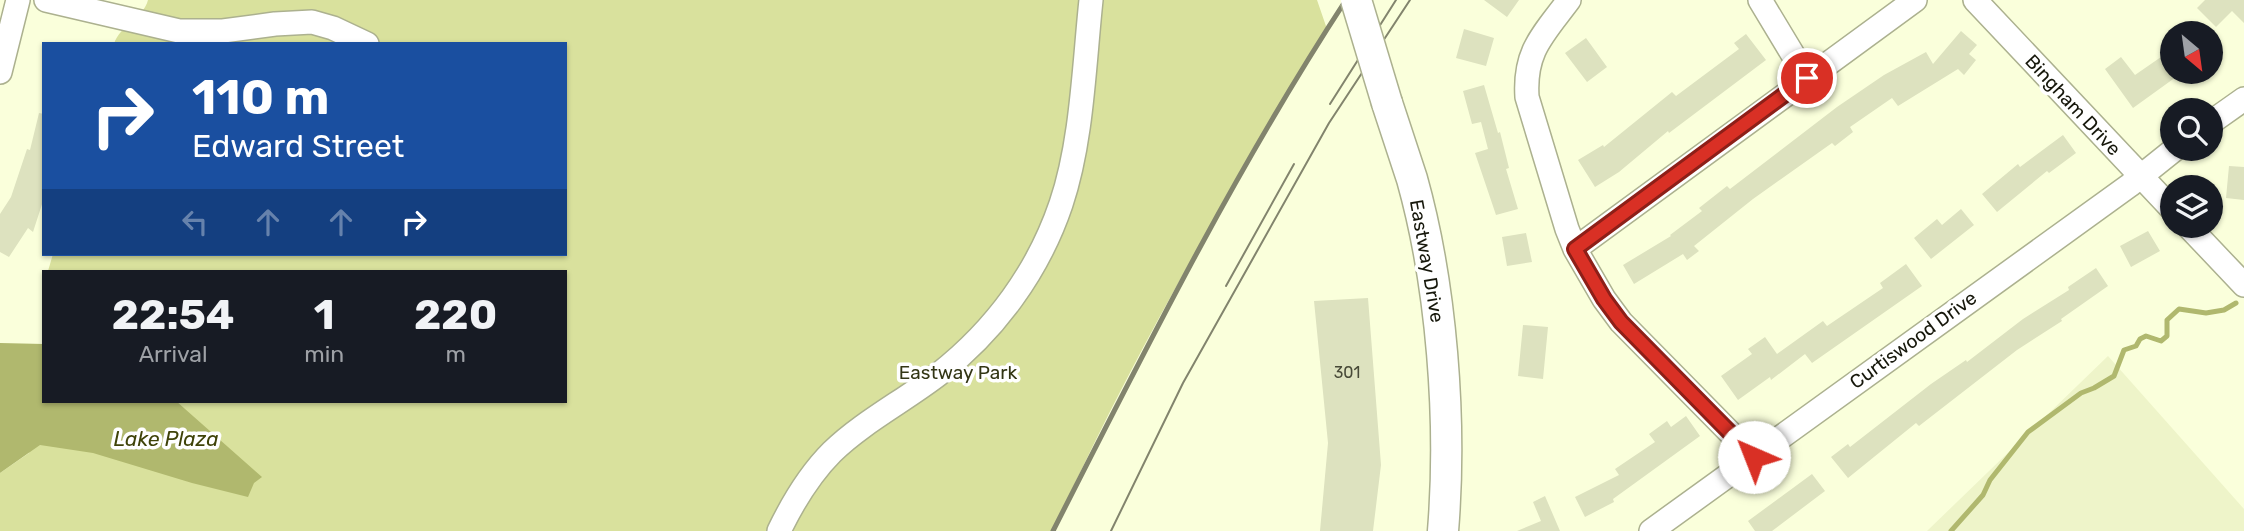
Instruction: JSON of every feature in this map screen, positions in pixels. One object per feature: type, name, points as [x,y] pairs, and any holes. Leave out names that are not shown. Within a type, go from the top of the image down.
[{"type":"main road","name":"Eastway Drive","points":[[1356,0],[1412,181],[1435,298],[1444,377],[1446,440],[1443,531]]},
{"type":"street","points":[[0,72],[18,0]]},
{"type":"street","points":[[46,0],[179,30],[223,31],[312,22],[333,28],[363,42]]},
{"type":"street","points":[[779,531],[793,500],[833,451],[925,384],[970,347],[990,328],[1026,278],[1051,228],[1066,183],[1076,134],[1091,0]]},
{"type":"street","points":[[1569,0],[1535,47],[1526,78],[1527,97],[1575,249],[1604,299],[1621,322],[1754,457]]},
{"type":"street","points":[[1760,0],[1807,78]]},
{"type":"street","points":[[1575,249],[1915,0]]},
{"type":"street","name":"Bingham Drive","points":[[1975,0],[2160,197]]},
{"type":"street","points":[[2223,114],[2244,99]]},
{"type":"street","name":"Curtiswood Drive","points":[[1651,531],[2160,161]]},
{"type":"street","points":[[2199,238],[2244,285]]},
{"type":"shaded area","points":[[2108,356],[2244,509],[2244,531],[1927,531]]},
{"type":"green space","name":"Eastway Park","points":[[148,0],[1317,0],[1327,29],[1182,276],[1115,402],[1053,531],[0,531],[0,473],[29,453],[43,403],[567,403],[567,270],[48,270],[52,256],[567,256],[567,42],[115,42]]},
{"type":"water","name":"Lake Plaza","points":[[0,343],[42,344],[42,403],[178,403],[262,477],[254,483],[248,497],[93,453],[40,445],[0,473]]},
{"type":"building","points":[[1484,0],[1519,0],[1507,17]]},
{"type":"building","points":[[2205,0],[2244,0],[2244,23],[2232,11],[2222,21],[2210,21],[2197,8]]},
{"type":"building","points":[[1464,29],[1494,38],[1486,66],[1456,58]]},
{"type":"building","points":[[1961,31],[1977,45],[1969,54],[1976,60],[1964,75],[1958,69],[1898,106],[1892,98],[1850,127],[1853,132],[1835,146],[1832,143],[1753,199],[1694,246],[1699,251],[1687,260],[1683,254],[1634,284],[1623,265],[1671,236],[1702,211],[1699,208],[1727,186],[1730,189],[1837,107],[1884,75],[1926,52],[1933,64]]},
{"type":"building","points":[[1746,34],[1766,60],[1669,133],[1668,131],[1619,172],[1595,187],[1578,160],[1603,145],[1604,147],[1672,92],[1676,96],[1739,49],[1734,43]]},
{"type":"building","points":[[1586,38],[1607,67],[1587,82],[1565,53]]},
{"type":"building","points":[[2121,57],[2135,75],[2160,58],[2160,84],[2166,84],[2133,108],[2105,69]]},
{"type":"building","points":[[1484,85],[1498,133],[1500,132],[1509,168],[1506,169],[1518,209],[1496,215],[1475,153],[1488,149],[1481,122],[1472,124],[1463,91]]},
{"type":"building","points":[[39,113],[42,114],[42,204],[33,232],[28,228],[9,257],[0,252],[0,214],[11,197],[27,149],[30,150]]},
{"type":"building","points":[[2063,135],[2076,153],[2049,173],[2047,171],[1997,212],[1982,194],[2018,164],[2020,167]]},
{"type":"building","points":[[2229,166],[2244,167],[2244,200],[2226,198]]},
{"type":"building","points":[[1961,209],[1974,225],[1931,259],[1914,238],[1937,219],[1942,225]]},
{"type":"building","points":[[2148,231],[2160,251],[2131,267],[2120,246]]},
{"type":"building","points":[[1526,233],[1532,262],[1507,266],[1502,237]]},
{"type":"building","points":[[1906,264],[1922,286],[1812,363],[1805,354],[1771,380],[1770,377],[1738,400],[1721,376],[1752,354],[1748,349],[1765,337],[1777,354],[1823,321],[1827,326],[1883,288],[1880,283]]},
{"type":"building","points":[[2096,268],[2108,286],[2061,319],[2062,321],[2017,350],[1919,426],[1916,423],[1848,478],[1831,457],[1848,444],[1850,447],[1931,384],[1966,360],[1967,362]]},
{"type":"building","points":[[1368,298],[1381,465],[1373,531],[1320,531],[1328,443],[1314,301]]},
{"type":"building","points":[[1523,325],[1548,327],[1543,379],[1518,376]]},
{"type":"building","points":[[1686,416],[1700,436],[1613,499],[1614,502],[1585,517],[1575,497],[1619,475],[1615,469],[1655,442],[1649,434],[1667,421],[1671,427]]},
{"type":"building","points":[[1812,474],[1825,491],[1772,531],[1755,531],[1748,521]]},
{"type":"building","points":[[1545,496],[1560,531],[1517,531],[1541,521],[1533,502]]},
{"type":"waterway","points":[[1951,531],[1983,495],[1990,480],[2028,432],[2081,393],[2114,376],[2124,350],[2136,346],[2140,339],[2146,336],[2161,341],[2167,336],[2167,320],[2179,309],[2206,313],[2224,310],[2236,303]]},
{"type":"tram line","points":[[1330,104],[1396,0]]},
{"type":"tram line","points":[[1111,531],[1183,383],[1329,123],[1410,0]]},
{"type":"tram line","points":[[1226,286],[1294,164]]},
{"type":"railway","points":[[1053,531],[1229,195],[1266,129],[1346,0]]},
{"type":"route","points":[[1754,457],[1621,322],[1581,263],[1575,249],[1807,78]]}]
